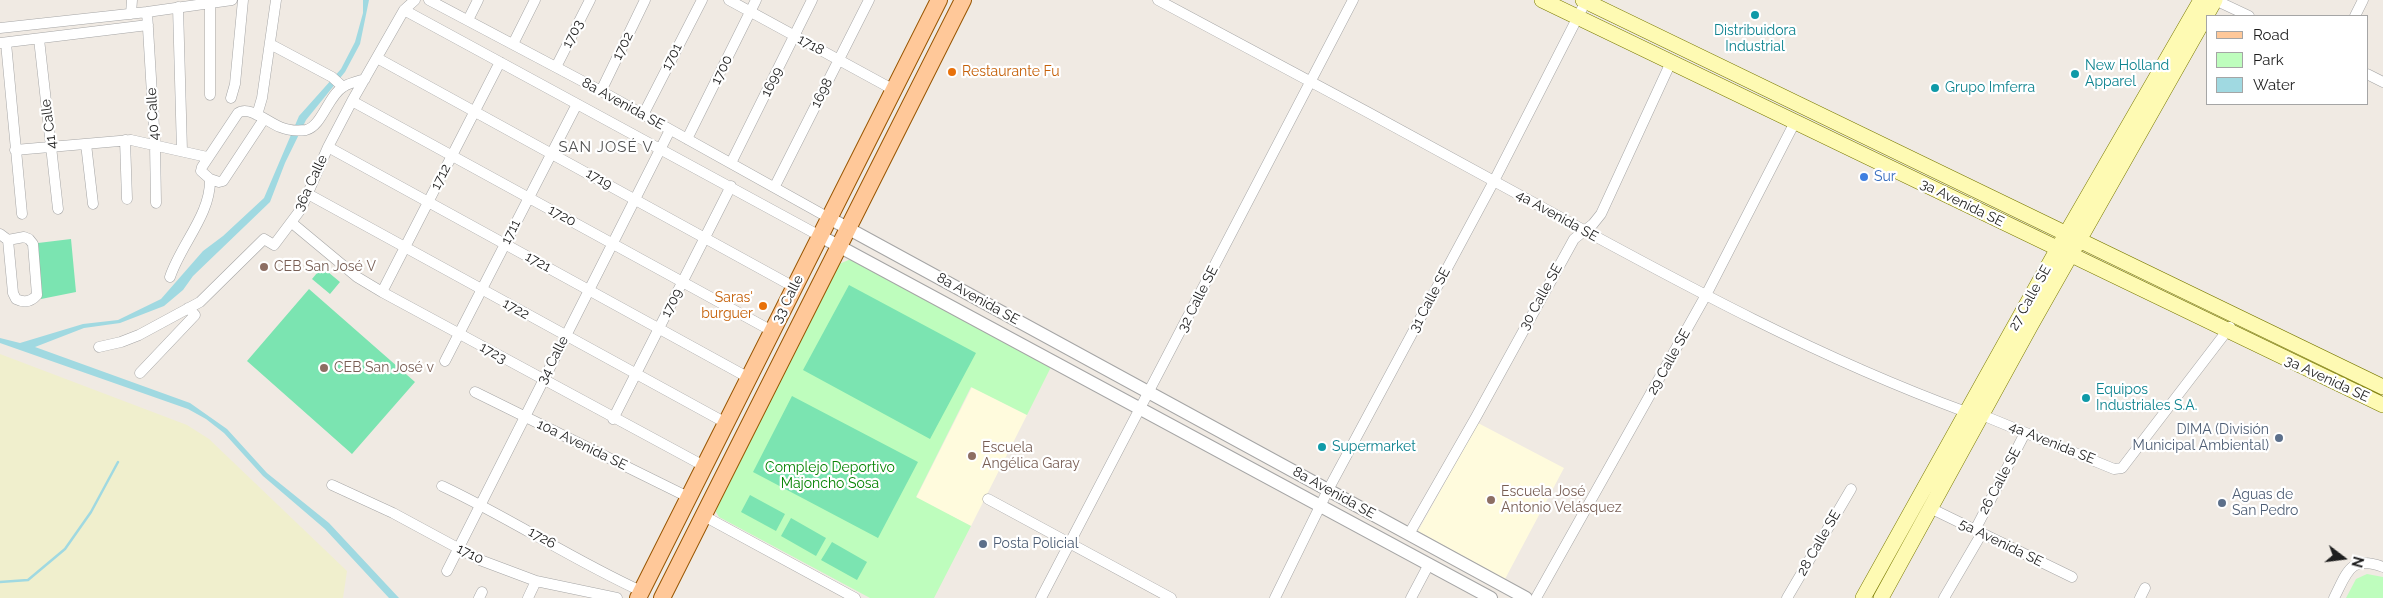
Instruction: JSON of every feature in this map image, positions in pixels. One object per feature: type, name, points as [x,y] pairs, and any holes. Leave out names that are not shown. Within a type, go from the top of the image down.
[{"type":"main road","name":"33 Calle","points":[[639,594],[939,0]]},
{"type":"main road","name":"33 Calle","points":[[662,598],[963,0]]},
{"type":"main road","name":"3a Avenida SE","points":[[1542,0],[2383,405]]},
{"type":"main road","name":"3a Avenida SE","points":[[1585,0],[2383,387]]},
{"type":"main road","name":"27 Calle SE","points":[[2073,237],[2201,0]]},
{"type":"main road","name":"27 Calle SE","points":[[1863,598],[1966,412],[2215,0]]},
{"type":"main road","name":"27 Calle SE","points":[[1881,598],[1982,414],[2064,252]]},
{"type":"street","points":[[131,14],[132,0]]},
{"type":"street","points":[[0,28],[131,14],[232,0]]},
{"type":"street","points":[[231,98],[236,84],[243,0]]},
{"type":"street","points":[[276,0],[260,117],[223,181],[219,182],[210,179],[201,171],[207,157],[241,111],[260,117],[280,128],[294,130],[313,127],[333,96],[338,82]]},
{"type":"street","name":"36a Calle","points":[[99,347],[121,342],[139,335],[200,302],[264,239],[274,245],[292,223],[308,194],[328,147],[364,79],[404,10],[414,0]]},
{"type":"street","name":"8a Avenida SE","points":[[429,0],[601,91],[775,186],[847,228],[1526,598]]},
{"type":"street","points":[[468,20],[478,0]]},
{"type":"street","points":[[513,44],[535,0]]},
{"type":"street","name":"1703","points":[[556,67],[590,0]]},
{"type":"street","name":"1702","points":[[601,91],[645,0]]},
{"type":"street","name":"1701","points":[[643,115],[702,0]]},
{"type":"street","name":"1718","points":[[729,0],[894,90]]},
{"type":"street","name":"1700","points":[[687,139],[756,0]]},
{"type":"street","name":"1699","points":[[731,163],[812,0]]},
{"type":"street","name":"1698","points":[[775,186],[869,0]]},
{"type":"street","name":"4a Avenida SE","points":[[1158,0],[1584,231],[1757,322],[1846,365],[1966,412]]},
{"type":"street","name":"32 Calle SE","points":[[1041,598],[1150,393],[1353,0]]},
{"type":"street","name":"31 Calle SE","points":[[1275,598],[1328,490],[1494,181],[1585,0]]},
{"type":"street","points":[[2215,0],[2247,15]]},
{"type":"street","points":[[2356,15],[2363,0]]},
{"type":"street","points":[[210,3],[210,95]]},
{"type":"street","points":[[178,6],[182,151]]},
{"type":"street","name":"8a Avenida SE","points":[[404,10],[1491,598]]},
{"type":"street","name":"40 Calle","points":[[147,12],[155,144],[156,203]]},
{"type":"street","points":[[22,214],[3,43],[148,25]]},
{"type":"street","name":"41 Calle","points":[[39,39],[58,209]]},
{"type":"street","points":[[270,44],[338,82],[364,79]]},
{"type":"street","name":"1719","points":[[376,58],[552,152],[794,287]]},
{"type":"street","name":"1712","points":[[382,292],[500,62]]},
{"type":"street","name":"30 Calle SE","points":[[1408,534],[1476,417],[1574,239],[1601,214],[1671,62]]},
{"type":"street","points":[[2368,74],[2383,82]]},
{"type":"street","name":"1720","points":[[352,101],[772,331]]},
{"type":"street","name":"1711","points":[[445,361],[577,104]]},
{"type":"street","name":"29 Calle SE","points":[[1536,598],[1706,295],[1795,122]]},
{"type":"street","name":"34 Calle","points":[[447,570],[659,148],[670,130]]},
{"type":"street","points":[[15,150],[124,140],[155,144],[207,157]]},
{"type":"street","points":[[124,140],[127,199]]},
{"type":"street","points":[[86,144],[93,204]]},
{"type":"street","name":"1721","points":[[328,147],[749,378]]},
{"type":"street","points":[[170,277],[176,259],[199,219],[210,190],[210,179]]},
{"type":"street","name":"1709","points":[[613,419],[731,186]]},
{"type":"street","name":"1722","points":[[308,194],[726,423]]},
{"type":"street","name":"1723","points":[[292,223],[357,277],[382,292],[613,419],[704,466]]},
{"type":"street","points":[[4,237],[24,237],[30,239],[33,244],[37,295],[29,301],[16,300],[13,293],[4,237]]},
{"type":"street","points":[[140,373],[195,315],[188,308]]},
{"type":"street","points":[[2226,331],[2238,323],[2257,326]]},
{"type":"street","name":"4a Avenida SE","points":[[1982,414],[2114,469],[2122,468],[2226,331]]},
{"type":"street","name":"10a Avenida SE","points":[[475,392],[688,498]]},
{"type":"street","name":"26 Calle SE","points":[[1944,598],[2025,433]]},
{"type":"street","name":"1710","points":[[332,485],[393,513],[480,560],[577,594],[617,598]]},
{"type":"street","name":"1726","points":[[442,486],[555,544],[639,594]]},
{"type":"street","name":"28 Calle SE","points":[[1787,598],[1851,489]]},
{"type":"street","points":[[988,500],[1170,598]]},
{"type":"street","name":"5a Avenida SE","points":[[1930,508],[2072,577]]},
{"type":"street","points":[[704,516],[855,598]]},
{"type":"street","points":[[2334,598],[2350,568],[2368,562],[2383,567]]},
{"type":"street","points":[[1411,598],[1429,564]]},
{"type":"street","points":[[528,598],[536,581]]},
{"type":"street","points":[[2140,598],[2145,588]]},
{"type":"shaded area","name":"Escuela Angélica Garay","points":[[972,387],[1027,415],[971,526],[916,498]]},
{"type":"shaded area","name":"Escuela José Antonio Velásquez","points":[[1478,423],[1564,468],[1505,579],[1418,531]]},
{"type":"green space","points":[[71,239],[76,292],[41,299],[38,243]]},
{"type":"green space","name":"Complejo Deportivo Majoncho Sosa","points":[[851,259],[1051,367],[1027,415],[971,387],[916,497],[971,526],[934,598],[870,598],[719,517],[716,512],[717,504],[839,264]]},
{"type":"green space","points":[[322,267],[340,282],[330,294],[312,279]]},
{"type":"green space","points":[[849,285],[976,353],[930,439],[803,370]]},
{"type":"green space","points":[[309,289],[415,382],[352,454],[247,361]]},
{"type":"green space","points":[[0,354],[187,425],[209,439],[347,571],[343,598],[0,598]]},
{"type":"green space","points":[[792,396],[918,462],[878,538],[753,472]]},
{"type":"green space","points":[[750,495],[785,514],[776,531],[741,512]]},
{"type":"green space","points":[[791,518],[826,538],[816,556],[781,536]]},
{"type":"green space","points":[[832,542],[867,562],[857,580],[821,560]]},
{"type":"green space","points":[[2367,574],[2383,577],[2383,598],[2346,598],[2356,579]]},
{"type":"water","points":[[363,0],[369,0],[360,44],[345,72],[306,120],[285,163],[270,202],[193,276],[183,290],[164,306],[120,323],[84,328],[35,347],[190,403],[227,429],[267,473],[329,523],[399,598],[389,598],[325,529],[263,476],[224,433],[206,419],[188,409],[0,343],[0,338],[20,343],[83,324],[118,320],[161,299],[203,251],[223,236],[264,198],[299,116],[341,69],[355,42],[363,13]]},
{"type":"waterway","points":[[0,582],[28,580],[65,549],[91,512],[118,462]]},
{"type":"place","name":"Distribuidora Industrial","points":[[1755,15]]},
{"type":"place","name":"Restaurante Fu","points":[[952,72]]},
{"type":"place","name":"New Holland Apparel","points":[[2075,74]]},
{"type":"place","name":"Grupo Imferra","points":[[1935,88]]},
{"type":"place","name":"Sur","points":[[1864,177]]},
{"type":"place","name":"CEB San José V","points":[[264,267]]},
{"type":"place","name":"Saras' burguer","points":[[763,306]]},
{"type":"place","name":"CEB San José v","points":[[324,368]]},
{"type":"place","name":"Equipos Industriales S.A.","points":[[2086,398]]},
{"type":"place","name":"DIMA (División Municipal Ambiental)","points":[[2279,438]]},
{"type":"place","name":"Supermarket","points":[[1322,447]]},
{"type":"place","name":"Escuela Angélica Garay","points":[[972,456]]},
{"type":"place","name":"Escuela José Antonio Velásquez","points":[[1491,500]]},
{"type":"place","name":"Aguas de San Pedro","points":[[2222,503]]},
{"type":"place","name":"Posta Policial","points":[[983,544]]},
{"type":"district","name":"SAN JOSÉ V","points":[[606,147]]}]
